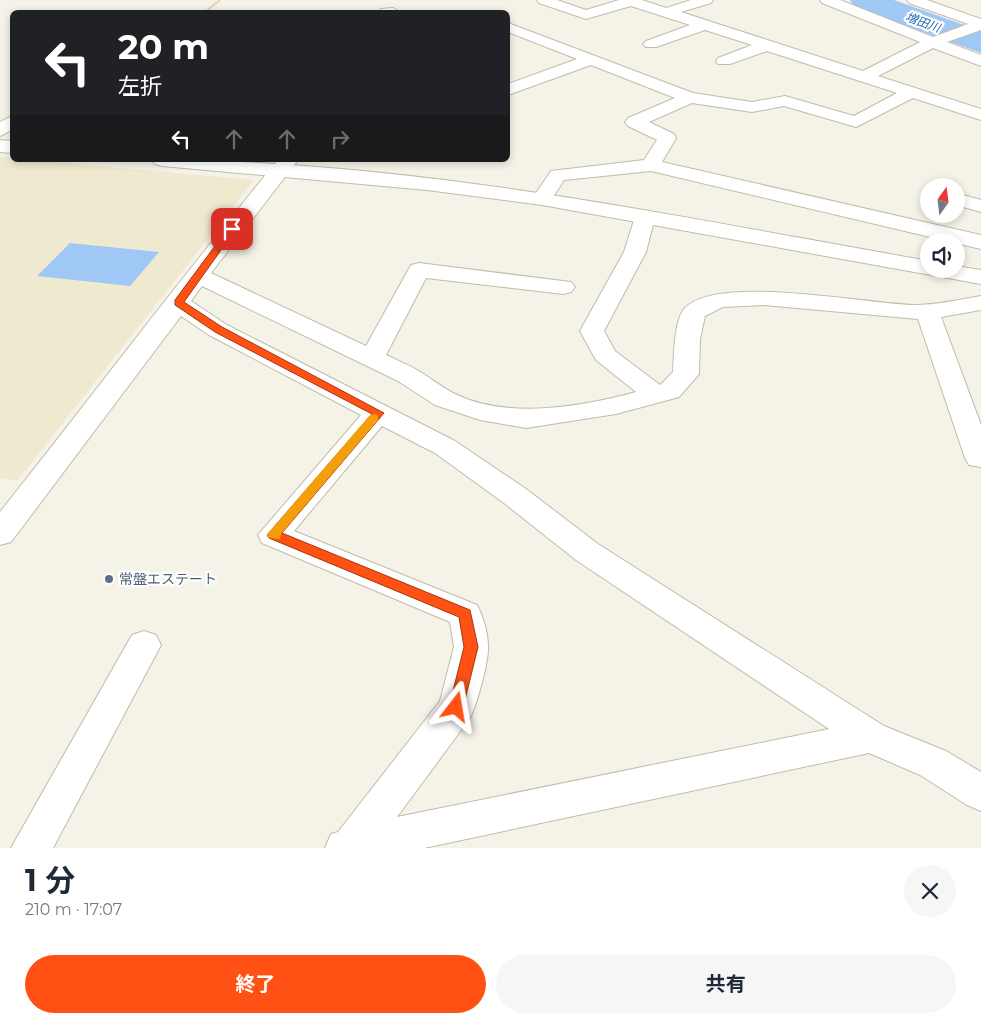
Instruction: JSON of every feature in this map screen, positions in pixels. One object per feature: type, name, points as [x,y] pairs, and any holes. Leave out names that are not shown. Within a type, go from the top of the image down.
[{"type":"street","points":[[547,3],[586,15],[631,0],[866,76],[910,93],[981,114]]},
{"type":"street","points":[[667,12],[706,0]]},
{"type":"street","points":[[827,0],[981,61]]},
{"type":"street","points":[[914,0],[980,25]]},
{"type":"street","points":[[510,19],[590,60],[690,98],[752,107],[785,100],[856,122],[910,93]]},
{"type":"street","points":[[650,44],[704,25]]},
{"type":"street","points":[[866,76],[932,42],[980,25]]},
{"type":"street","points":[[724,61],[768,45]]},
{"type":"street","points":[[510,89],[590,60]]},
{"type":"street","points":[[651,165],[666,138],[634,122],[690,98]]},
{"type":"street","points":[[0,131],[10,123]]},
{"type":"street","points":[[211,162],[284,165],[542,199],[920,266]]},
{"type":"street","points":[[0,534],[178,302],[220,243],[284,165]]},
{"type":"street","points":[[542,199],[558,175],[651,165],[981,242]]},
{"type":"street","points":[[965,202],[981,206]]},
{"type":"street","points":[[645,216],[635,252],[592,331],[605,355],[656,395]]},
{"type":"street","points":[[372,358],[419,270],[563,287]]},
{"type":"street","points":[[965,274],[981,277]]},
{"type":"street","points":[[198,275],[407,375],[444,398],[480,412],[526,419],[616,406],[670,390],[686,374],[688,340],[694,312],[719,300],[764,298],[914,312],[981,303]]},
{"type":"street","points":[[178,302],[218,330],[445,447],[515,496],[587,552],[871,737],[933,763],[981,793]]},
{"type":"street","points":[[927,310],[979,458],[981,458]]},
{"type":"street","points":[[362,846],[456,707],[471,647],[465,614],[273,535],[378,413]]},
{"type":"street","points":[[31,848],[144,645]]},
{"type":"street","points":[[362,846],[460,821],[871,737]]},
{"type":"path","points":[[208,10],[220,0]]},
{"type":"shaded area","points":[[0,157],[10,158],[10,162],[55,162],[254,180],[17,481],[0,478]]},
{"type":"water","points":[[70,243],[159,252],[130,286],[37,276]]},
{"type":"waterway","name":"増田川","points":[[865,0],[981,43]]},
{"type":"slow traffic","points":[[275,536],[273,535],[374,418]]},
{"type":"place","name":"常盤エステート","points":[[109,579]]},
{"type":"route","points":[[232,229],[178,302],[218,330],[268,353],[378,413],[273,535],[465,614],[471,647],[456,707]]}]
